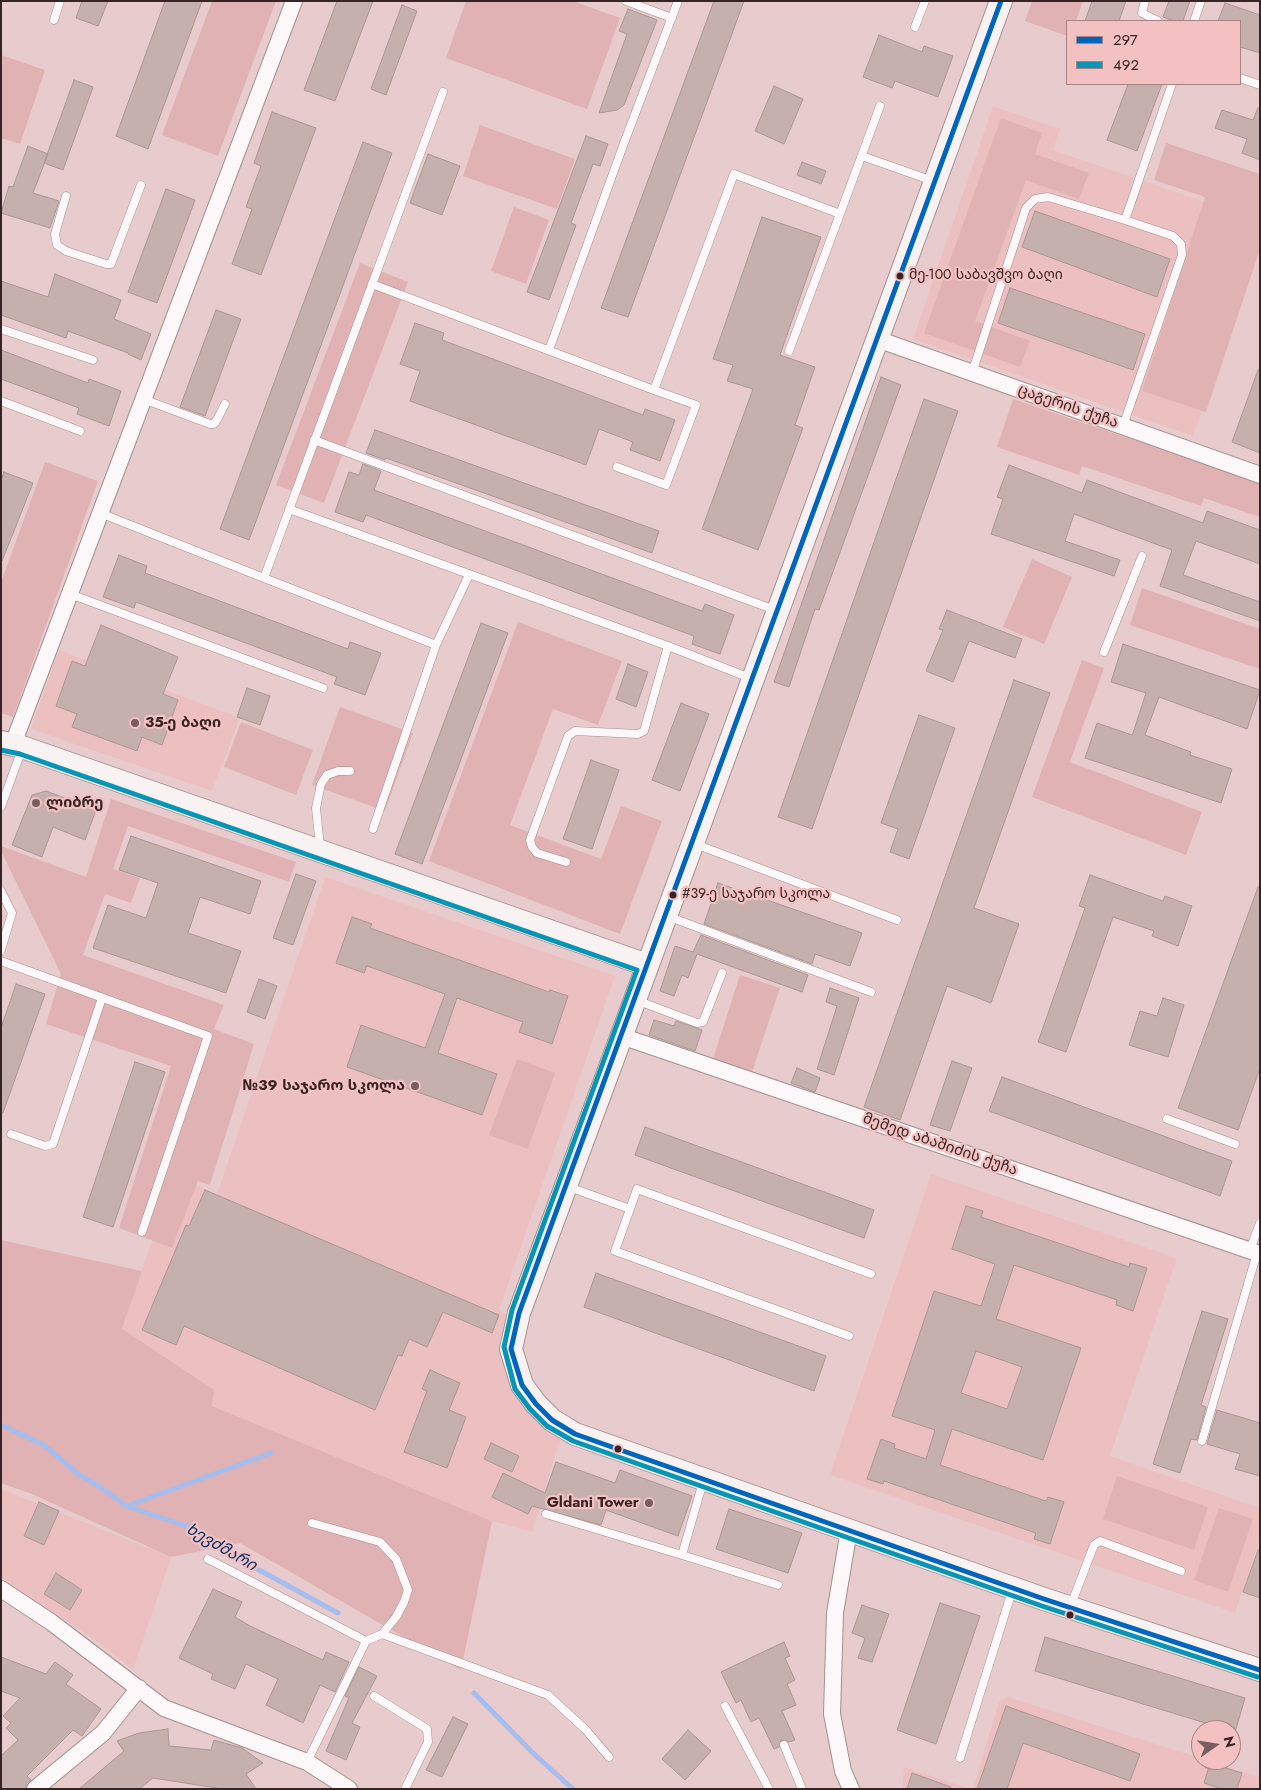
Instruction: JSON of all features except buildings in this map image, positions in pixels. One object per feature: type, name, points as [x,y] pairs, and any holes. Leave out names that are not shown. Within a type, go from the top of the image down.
[{"type":"street","points":[[294,1],[12,744],[647,965]]},
{"type":"street","points":[[1001,1],[777,610],[694,843],[519,1313],[512,1349],[522,1384],[536,1404],[552,1420],[575,1434],[1070,1608],[1260,1670]]},
{"type":"street","name":"ცაგერის ქუჩა","points":[[877,339],[1260,475]]},
{"type":"street","name":"მემედ აბაშიძის ქუჩა","points":[[621,1036],[1255,1252]]},
{"type":"street","points":[[849,1530],[836,1613],[832,1714],[843,1771],[851,1789]]},
{"type":"street","points":[[1,1589],[52,1622],[164,1708],[307,1762],[349,1789]]},
{"type":"street","points":[[35,1789],[103,1733],[140,1688]]},
{"type":"lane","points":[[54,20],[60,1]]},
{"type":"lane","points":[[626,1],[672,18]]},
{"type":"lane","points":[[549,350],[624,142],[678,1]]},
{"type":"lane","points":[[915,28],[926,1]]},
{"type":"lane","points":[[1145,1],[1142,13],[1156,20]]},
{"type":"lane","points":[[1194,20],[1201,1]]},
{"type":"lane","points":[[1241,78],[1260,85]]},
{"type":"lane","points":[[1125,220],[1172,85]]},
{"type":"lane","points":[[264,578],[444,92]]},
{"type":"lane","points":[[789,351],[880,106]]},
{"type":"lane","points":[[862,156],[934,182]]},
{"type":"lane","points":[[654,390],[734,174],[840,214]]},
{"type":"lane","points":[[66,196],[55,234],[57,245],[66,251],[111,264],[141,186]]},
{"type":"lane","points":[[972,373],[1026,208],[1035,199],[1048,197],[1173,236],[1182,244],[1182,256],[1123,426]]},
{"type":"lane","points":[[372,284],[696,405],[666,485],[617,467]]},
{"type":"lane","points":[[1,329],[93,360]]},
{"type":"lane","points":[[143,399],[210,424],[214,424],[225,404]]},
{"type":"lane","points":[[1,401],[80,431]]},
{"type":"lane","points":[[314,440],[777,610]]},
{"type":"lane","points":[[289,508],[668,646],[752,679]]},
{"type":"lane","points":[[100,513],[436,645]]},
{"type":"lane","points":[[1104,652],[1142,556]]},
{"type":"lane","points":[[374,829],[436,645],[470,575]]},
{"type":"lane","points":[[70,594],[323,688]]},
{"type":"lane","points":[[566,862],[537,853],[532,847],[530,840],[568,736],[575,731],[638,734],[644,731],[668,646]]},
{"type":"lane","points":[[1,807],[12,744]]},
{"type":"lane","points":[[321,851],[316,808],[321,784],[327,775],[350,771]]},
{"type":"lane","points":[[694,843],[897,920]]},
{"type":"lane","points":[[1,891],[12,913],[1,950]]},
{"type":"lane","points":[[666,915],[872,992]]},
{"type":"lane","points":[[1,961],[208,1036],[142,1232]]},
{"type":"lane","points":[[634,1000],[697,1022],[703,1022],[722,973]]},
{"type":"lane","points":[[12,1134],[45,1146],[53,1144],[102,998]]},
{"type":"lane","points":[[1167,1119],[1235,1144]]},
{"type":"lane","points":[[566,1186],[630,1210]]},
{"type":"lane","points":[[849,1336],[615,1251],[637,1189],[871,1274]]},
{"type":"lane","points":[[1202,1441],[1255,1252],[1260,1223]]},
{"type":"lane","points":[[682,1556],[704,1480]]},
{"type":"lane","points":[[546,1514],[778,1585]]},
{"type":"lane","points":[[307,1762],[366,1641],[382,1634],[396,1617],[408,1590],[396,1559],[380,1542],[312,1523]]},
{"type":"lane","points":[[1070,1608],[1094,1545],[1100,1541],[1181,1570]]},
{"type":"lane","points":[[208,1559],[366,1641]]},
{"type":"lane","points":[[960,1758],[1013,1588]]},
{"type":"lane","points":[[382,1634],[548,1696],[586,1730],[609,1757]]},
{"type":"lane","points":[[374,1696],[427,1729],[428,1742],[405,1789]]},
{"type":"lane","points":[[725,1706],[769,1789]]},
{"type":"lane","points":[[784,1745],[802,1789]]},
{"type":"shaded area","points":[[212,1],[276,1],[218,156],[162,135]]},
{"type":"shaded area","points":[[466,1],[573,1],[620,18],[587,109],[446,58]]},
{"type":"shaded area","points":[[1032,1],[1083,1],[1076,20],[1066,20],[1066,36],[1025,21]]},
{"type":"shaded area","points":[[1,55],[45,70],[20,144],[1,138]]},
{"type":"shaded area","points":[[993,106],[1060,129],[1053,150],[1260,221],[1260,240],[1193,436],[913,339]]},
{"type":"shaded area","points":[[1001,118],[1042,133],[1035,154],[1089,173],[1079,199],[1026,180],[975,321],[1030,341],[1020,367],[924,333]]},
{"type":"shaded area","points":[[480,125],[575,159],[557,209],[463,176]]},
{"type":"shaded area","points":[[1166,143],[1260,174],[1260,249],[1206,412],[1142,391],[1205,197],[1154,180]]},
{"type":"shaded area","points":[[514,207],[549,220],[526,284],[491,271]]},
{"type":"shaded area","points":[[360,263],[408,282],[324,503],[276,485]]},
{"type":"shaded area","points":[[1013,399],[1260,483],[1260,517],[1204,498],[1201,506],[1082,466],[1079,475],[997,447]]},
{"type":"shaded area","points":[[45,462],[98,481],[13,717],[1,713],[1,582]]},
{"type":"shaded area","points":[[1032,559],[1072,577],[1044,644],[1003,627]]},
{"type":"shaded area","points":[[1142,588],[1260,629],[1260,669],[1130,625]]},
{"type":"shaded area","points":[[518,622],[622,661],[598,725],[553,709],[510,825],[601,859],[621,806],[662,821],[620,934],[429,861]]},
{"type":"shaded area","name":"35-ე ბაღი","points":[[59,650],[240,718],[212,791],[31,729]]},
{"type":"shaded area","points":[[1082,660],[1104,668],[1070,762],[1202,812],[1186,855],[1032,797]]},
{"type":"shaded area","points":[[340,707],[413,733],[385,811],[312,785]]},
{"type":"shaded area","points":[[241,722],[313,750],[296,795],[224,767]]},
{"type":"shaded area","points":[[111,799],[296,862],[289,882],[128,826],[113,869],[140,878],[131,903],[105,894],[83,955],[224,1005],[214,1029],[254,1044],[210,1185],[198,1181],[172,1248],[119,1228],[171,1066],[46,1024],[61,974],[1,851],[1,846],[86,877]]},
{"type":"shaded area","points":[[325,877],[615,976],[499,1310],[507,1315],[499,1345],[520,1395],[561,1436],[532,1532],[492,1521],[212,1406],[122,1329],[174,1176],[217,1194]]},
{"type":"shaded area","points":[[740,975],[780,988],[752,1072],[713,1059]]},
{"type":"shaded area","points":[[517,1059],[555,1073],[528,1149],[489,1135]]},
{"type":"shaded area","points":[[931,1174],[1177,1258],[1110,1456],[1260,1508],[1260,1539],[1235,1613],[830,1475]]},
{"type":"shaded area","points":[[1,1240],[142,1271],[122,1329],[214,1390],[212,1406],[492,1521],[461,1670],[240,1543],[171,1557],[32,1494],[1,1483]]},
{"type":"shaded area","points":[[1117,1476],[1208,1507],[1194,1550],[1103,1519]]},
{"type":"shaded area","points":[[1,1489],[171,1557],[133,1670],[95,1640],[1,1578]]},
{"type":"shaded area","points":[[1219,1508],[1253,1519],[1228,1592],[1194,1580]]},
{"type":"shaded area","points":[[1008,1697],[1191,1755],[1191,1770],[1238,1770],[1260,1777],[1260,1789],[973,1789],[999,1702]]},
{"type":"shaded area","points":[[904,1767],[971,1789],[902,1789]]},
{"type":"waterway","name":"ხევძმარი","points":[[1,1425],[44,1445],[78,1474],[102,1488],[126,1506],[192,1528],[239,1559],[338,1613]]},
{"type":"waterway","points":[[127,1506],[271,1453]]},
{"type":"waterway","name":"ხევძმარი","points":[[474,1693],[534,1754],[573,1789]]},
{"type":"transit line","name":"297","points":[[1001,1],[519,1313],[511,1349],[522,1385],[536,1404],[552,1420],[575,1434],[1044,1599],[1260,1670]]},
{"type":"transit line","name":"492","points":[[1,750],[20,754],[637,970],[512,1310],[504,1347],[515,1389],[530,1409],[547,1426],[573,1441],[1042,1606],[1258,1677]]},
{"type":"place","name":"მე-100 საბავშვო ბაღი","points":[[900,276]]},
{"type":"place","name":"35-ე ბაღი","points":[[135,723]]},
{"type":"place","name":"ლიბრე","points":[[36,803]]},
{"type":"place","name":"#39-ე საჯარო სკოლა","points":[[673,895]]},
{"type":"place","name":"№39 საჯარო სკოლა","points":[[415,1086]]},
{"type":"place","name":"Gldani Tower","points":[[649,1503]]}]
